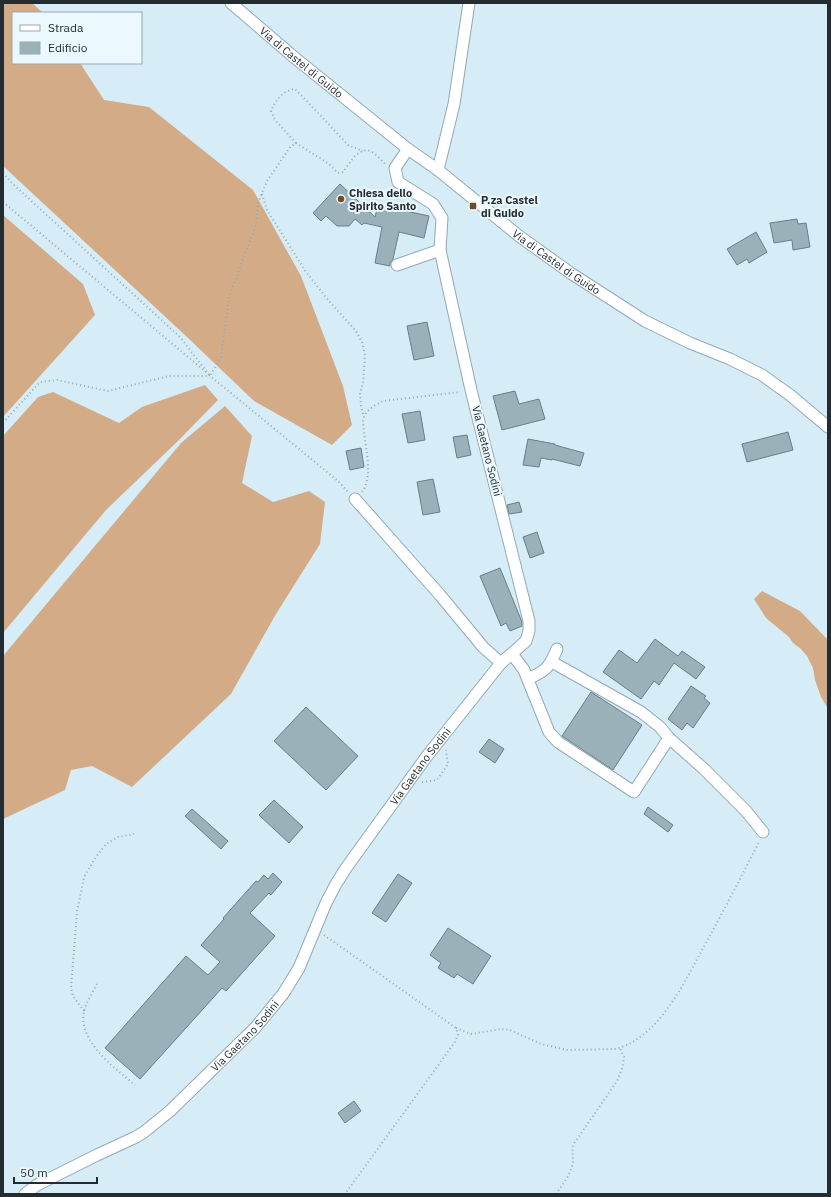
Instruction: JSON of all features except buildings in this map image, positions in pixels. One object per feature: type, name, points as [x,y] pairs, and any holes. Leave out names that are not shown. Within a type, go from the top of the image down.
[{"type":"street","name":"Via di Castel di Guido","points":[[231,3],[294,58],[408,149],[438,170],[519,236],[599,292],[645,321],[762,375],[790,395],[828,427]]},
{"type":"street","points":[[438,170],[454,104],[469,3]]},
{"type":"street","points":[[396,175],[395,168],[408,149]]},
{"type":"street","name":"Via Gaetano Sodini","points":[[25,1194],[37,1185],[136,1137],[154,1125],[255,1028],[283,994],[299,968],[326,903],[336,884],[409,780],[443,735],[501,663],[526,641],[528,637],[530,624],[471,390],[440,250],[442,218],[433,204],[398,182],[396,175]]},
{"type":"street","points":[[397,265],[440,250]]},
{"type":"street","points":[[355,499],[440,595],[483,647],[501,663]]},
{"type":"street","points":[[528,679],[544,671],[552,662],[558,649]]},
{"type":"street","points":[[512,654],[524,670],[549,732],[558,742],[634,792],[669,738]]},
{"type":"street","points":[[552,662],[641,712],[660,727],[669,738],[746,811],[763,832]]},
{"type":"path","points":[[363,151],[357,155],[343,172],[338,173],[329,164],[296,143],[275,120],[271,111],[273,106],[284,92],[295,89],[348,145],[373,153],[396,175]]},
{"type":"path","points":[[210,376],[221,358],[229,297],[256,225],[258,203],[267,181],[291,146],[296,143]]},
{"type":"path","points":[[3,173],[14,185],[180,337],[210,376]]},
{"type":"path","points":[[3,202],[210,376],[338,481],[355,499],[364,489],[368,470],[364,417],[360,393],[363,383],[365,356],[362,342],[356,331],[329,301],[306,272],[267,210],[262,193]]},
{"type":"path","points":[[3,423],[40,382],[57,380],[108,391],[169,376],[210,376]]},
{"type":"path","points":[[364,417],[372,407],[383,402],[471,390]]},
{"type":"path","points":[[409,780],[423,782],[437,780],[448,764],[443,735]]},
{"type":"path","points":[[316,929],[456,1028],[471,1034],[501,1028],[510,1030],[541,1044],[567,1050],[620,1048],[637,1039],[652,1026],[668,1007],[684,982],[729,901],[763,832]]},
{"type":"path","points":[[84,1011],[73,996],[71,988],[77,912],[84,877],[106,844],[118,837],[134,834]]},
{"type":"path","points":[[97,984],[84,1011],[83,1022],[86,1031],[95,1048],[109,1063],[136,1085]]},
{"type":"path","points":[[345,1194],[455,1042],[458,1035],[456,1028]]},
{"type":"path","points":[[556,1194],[566,1181],[571,1170],[573,1161],[573,1145],[617,1081],[623,1066],[624,1057],[620,1048]]},
{"type":"shaded area","points":[[3,3],[32,3],[42,12],[12,12],[12,64],[81,64],[104,100],[149,107],[253,190],[301,276],[343,386],[352,425],[332,445],[254,401],[3,166]]},
{"type":"shaded area","points":[[3,215],[83,284],[95,315],[3,417]]},
{"type":"shaded area","points":[[205,385],[218,400],[178,441],[106,510],[3,633],[3,436],[38,397],[53,392],[119,423],[142,407]]},
{"type":"shaded area","points":[[225,406],[252,436],[242,483],[273,502],[309,491],[325,502],[320,544],[276,614],[231,694],[132,787],[92,766],[71,770],[65,790],[3,819],[3,656],[181,443]]},
{"type":"shaded area","points":[[762,591],[800,611],[828,640],[828,709],[821,697],[815,680],[813,668],[807,656],[793,643],[789,637],[766,618],[754,599]]},
{"type":"place","name":"Chiesa dello Spirito Santo","points":[[341,199]]},
{"type":"place","name":"P.za Castel di Guido","points":[[473,206]]}]
